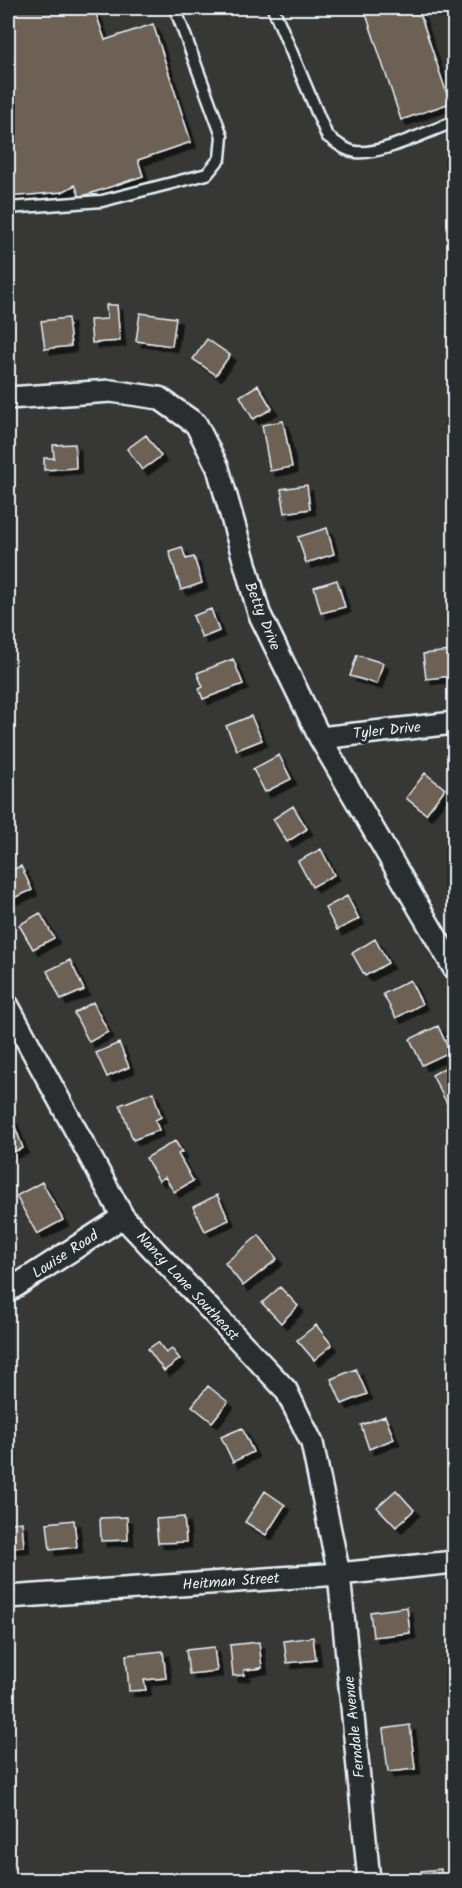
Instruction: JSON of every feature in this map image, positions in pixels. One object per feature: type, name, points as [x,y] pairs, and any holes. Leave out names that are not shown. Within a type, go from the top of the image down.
[{"type":"street","name":"Betty Drive","points":[[8,398],[111,391],[159,398],[196,423],[218,468],[259,613],[320,738],[454,968]]},
{"type":"street","name":"Tyler Drive","points":[[320,738],[454,723]]},
{"type":"street","name":"Nancy Lane Southeast","points":[[8,1006],[123,1217],[286,1390],[312,1443],[339,1574]]},
{"type":"street","name":"Louise Road","points":[[8,1290],[123,1217]]},
{"type":"street","name":"Heitman Street","points":[[8,1597],[339,1574],[454,1562]]},
{"type":"street","name":"Ferndale Avenue","points":[[339,1574],[369,1881]]},
{"type":"lane","points":[[8,208],[102,201],[207,174],[214,166],[220,158],[222,136],[176,8]]},
{"type":"lane","points":[[273,8],[327,136],[339,145],[353,152],[370,152],[454,122]]},
{"type":"building","points":[[8,8],[94,8],[105,40],[153,24],[191,142],[138,160],[143,176],[80,197],[75,185],[62,192],[8,197]]},
{"type":"building","points":[[364,8],[418,8],[450,103],[401,120]]},
{"type":"building","points":[[106,305],[117,305],[120,341],[92,343],[90,320],[107,319]]},
{"type":"building","points":[[140,313],[176,318],[172,346],[136,341]]},
{"type":"building","points":[[68,318],[71,346],[45,349],[41,321]]},
{"type":"building","points":[[207,339],[230,355],[216,375],[193,359]]},
{"type":"building","points":[[258,385],[272,409],[253,419],[240,396]]},
{"type":"building","points":[[283,421],[292,467],[270,471],[262,425]]},
{"type":"building","points":[[146,435],[161,456],[142,470],[127,449]]},
{"type":"building","points":[[75,444],[76,468],[44,470],[44,458],[54,458],[53,445]]},
{"type":"building","points":[[307,485],[310,509],[285,513],[281,489]]},
{"type":"building","points":[[327,528],[334,554],[306,563],[298,537]]},
{"type":"building","points":[[182,547],[186,559],[194,557],[202,583],[181,590],[169,551]]},
{"type":"building","points":[[337,580],[345,607],[321,613],[314,587]]},
{"type":"building","points":[[211,609],[219,631],[202,638],[193,616]]},
{"type":"building","points":[[450,651],[452,676],[426,679],[423,654]]},
{"type":"building","points":[[357,655],[383,663],[377,684],[350,676]]},
{"type":"building","points":[[233,659],[243,684],[203,699],[199,689],[203,687],[197,673]]},
{"type":"building","points":[[251,716],[262,740],[237,750],[226,726]]},
{"type":"building","points":[[279,755],[291,779],[265,792],[253,769]]},
{"type":"building","points":[[425,773],[445,789],[426,814],[406,798]]},
{"type":"building","points":[[293,806],[307,829],[287,842],[273,819]]},
{"type":"building","points":[[321,849],[334,875],[312,887],[298,861]]},
{"type":"building","points":[[21,866],[32,890],[11,899],[8,891],[8,872]]},
{"type":"building","points":[[347,896],[359,919],[337,930],[325,908]]},
{"type":"building","points":[[40,913],[54,938],[33,949],[19,925]]},
{"type":"building","points":[[375,939],[388,963],[365,976],[352,953]]},
{"type":"building","points":[[70,960],[84,990],[61,1000],[47,971]]},
{"type":"building","points":[[410,980],[422,1004],[396,1018],[383,994]]},
{"type":"building","points":[[93,1002],[108,1032],[89,1042],[74,1013]]},
{"type":"building","points":[[438,1026],[450,1052],[422,1065],[410,1039]]},
{"type":"building","points":[[119,1043],[129,1067],[107,1077],[96,1053]]},
{"type":"building","points":[[453,1063],[454,1109],[451,1111],[432,1075]]},
{"type":"building","points":[[153,1092],[161,1117],[155,1120],[159,1130],[133,1140],[120,1105]]},
{"type":"building","points":[[12,1119],[23,1148],[8,1154],[8,1121]]},
{"type":"building","points":[[175,1141],[182,1152],[178,1154],[193,1181],[174,1192],[165,1177],[159,1181],[146,1158]]},
{"type":"building","points":[[42,1182],[63,1220],[37,1234],[16,1196]]},
{"type":"building","points":[[217,1195],[229,1220],[205,1231],[193,1207]]},
{"type":"building","points":[[259,1235],[277,1259],[243,1286],[225,1263]]},
{"type":"building","points":[[280,1287],[298,1306],[281,1323],[262,1303]]},
{"type":"building","points":[[316,1325],[332,1345],[314,1360],[297,1340]]},
{"type":"building","points":[[158,1342],[166,1353],[172,1349],[180,1359],[164,1371],[148,1349]]},
{"type":"building","points":[[356,1369],[367,1394],[342,1404],[331,1379]]},
{"type":"building","points":[[208,1386],[228,1402],[212,1422],[192,1406]]},
{"type":"building","points":[[385,1416],[394,1439],[369,1449],[361,1425]]},
{"type":"building","points":[[242,1428],[253,1452],[233,1462],[221,1437]]},
{"type":"building","points":[[396,1490],[414,1510],[396,1527],[377,1507]]},
{"type":"building","points":[[265,1491],[285,1505],[266,1535],[245,1522]]},
{"type":"building","points":[[127,1517],[128,1540],[101,1541],[100,1518]]},
{"type":"building","points":[[184,1517],[186,1542],[158,1543],[156,1519]]},
{"type":"building","points":[[74,1520],[77,1547],[50,1550],[47,1523]]},
{"type":"building","points":[[22,1522],[24,1547],[8,1548],[8,1523]]},
{"type":"building","points":[[407,1607],[410,1633],[373,1637],[370,1612]]},
{"type":"building","points":[[313,1637],[316,1660],[287,1663],[284,1641]]},
{"type":"building","points":[[259,1642],[262,1668],[244,1670],[244,1675],[233,1676],[230,1645]]},
{"type":"building","points":[[214,1647],[217,1671],[189,1674],[186,1650]]},
{"type":"building","points":[[163,1651],[166,1678],[144,1680],[146,1690],[129,1691],[126,1655]]},
{"type":"building","points":[[410,1725],[415,1769],[388,1772],[383,1729]]},
{"type":"building","points":[[441,1869],[441,1880],[421,1880],[421,1871]]}]
